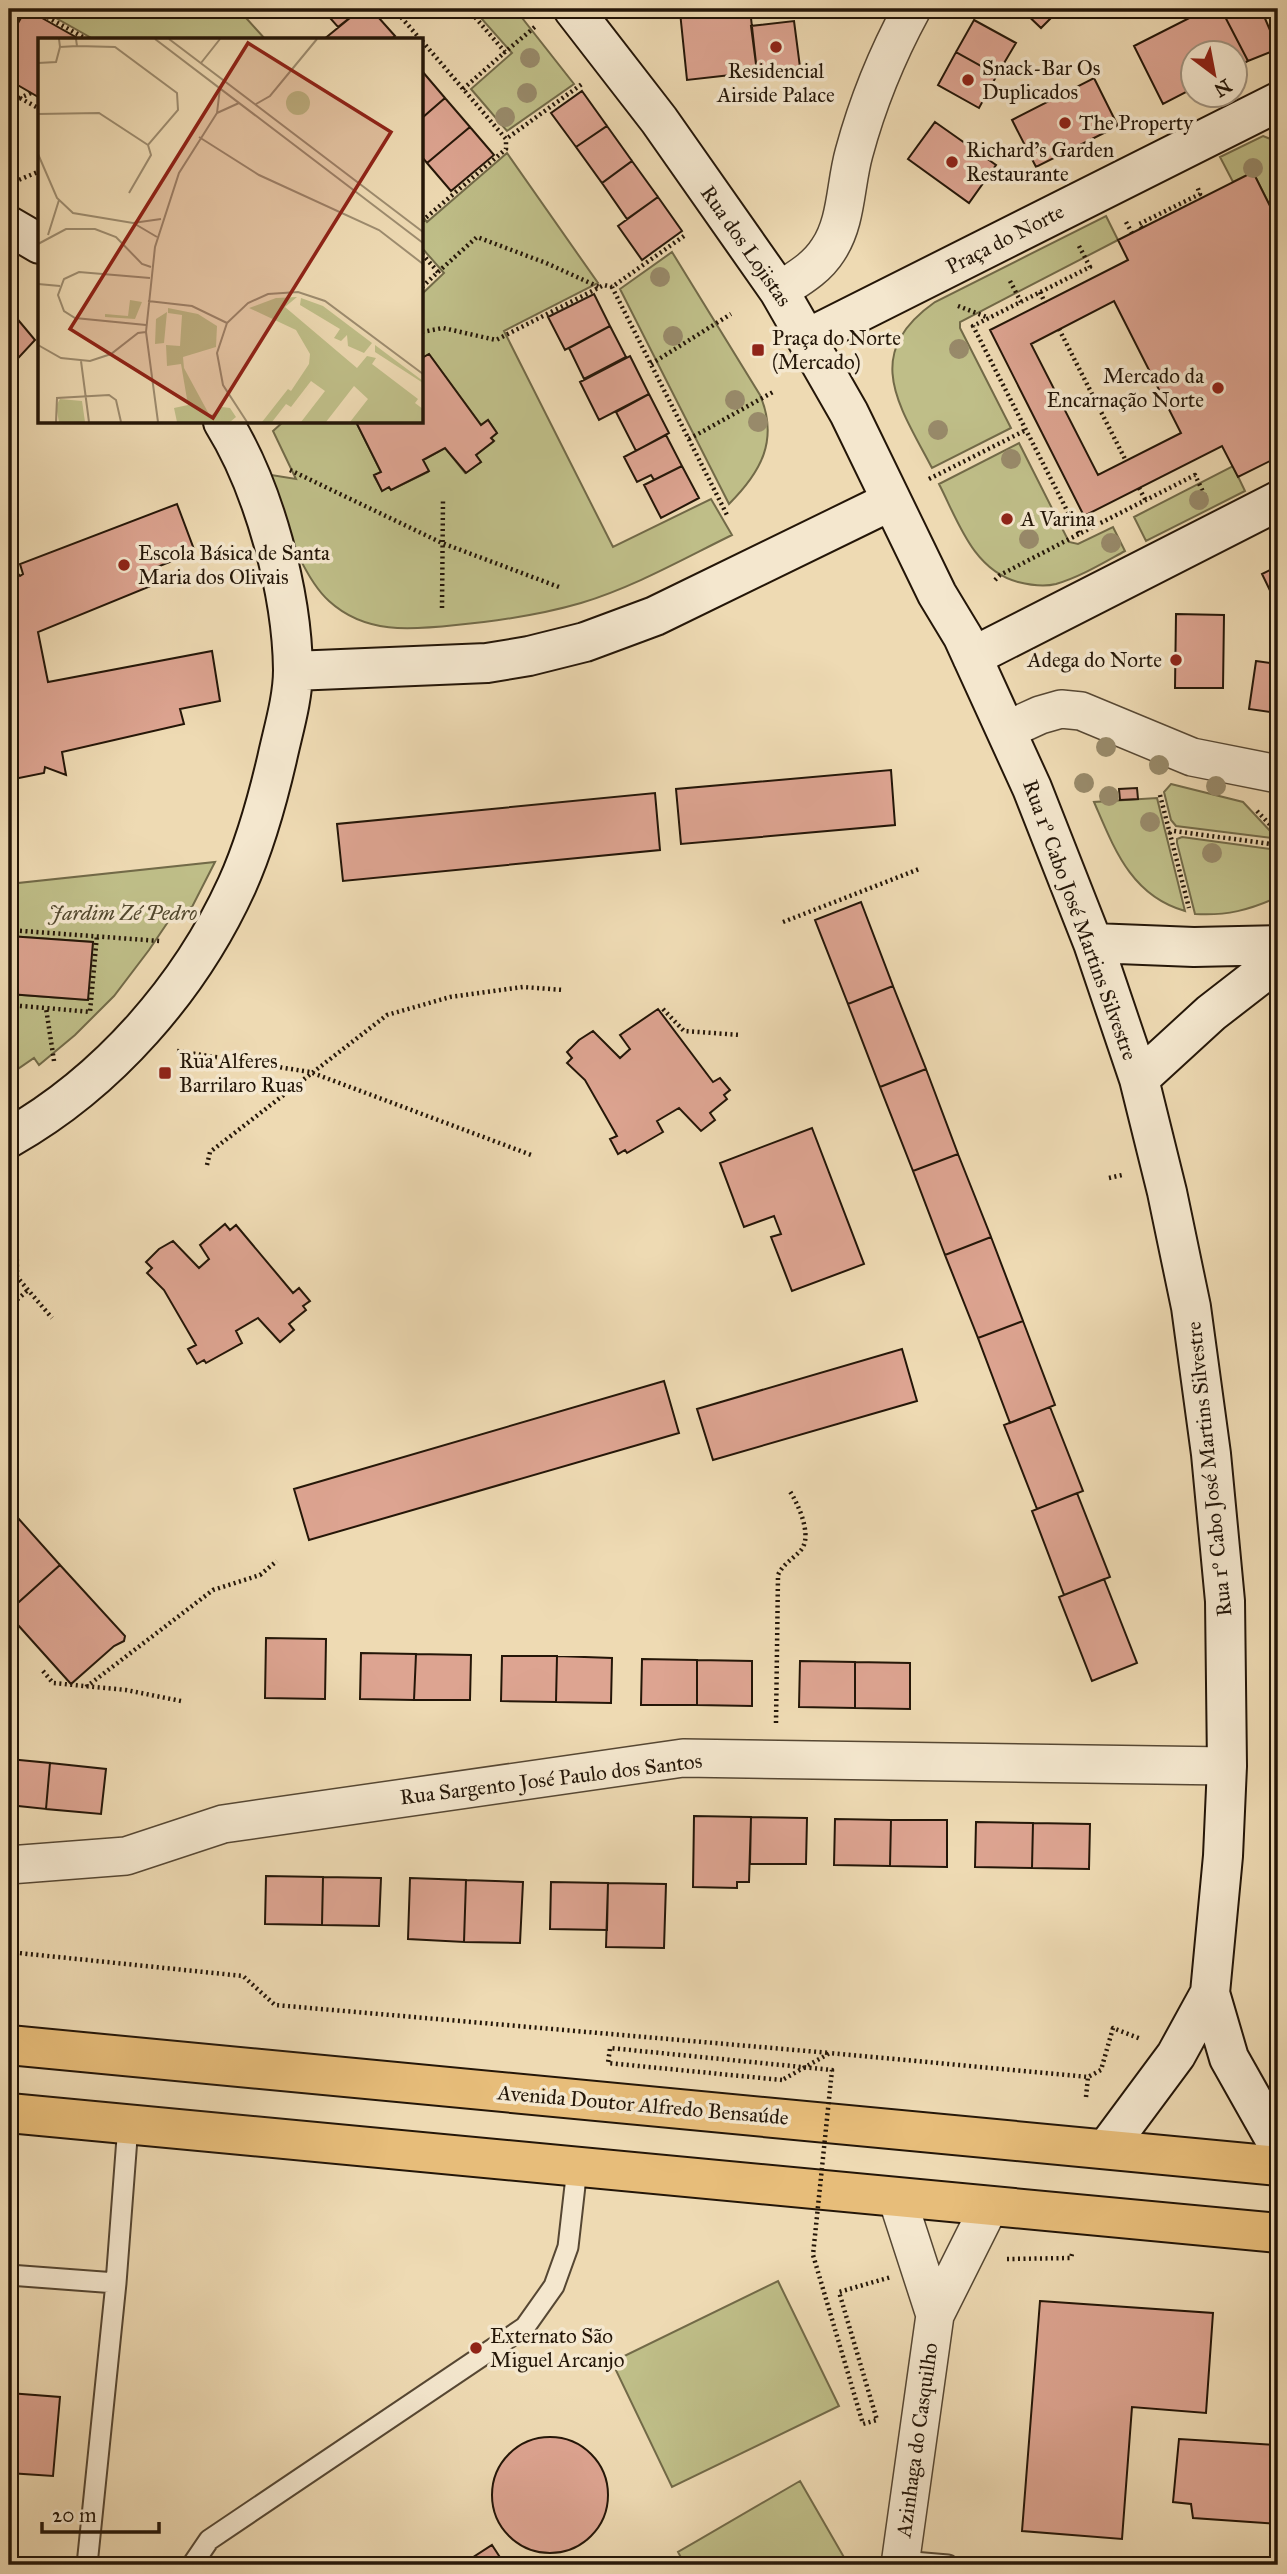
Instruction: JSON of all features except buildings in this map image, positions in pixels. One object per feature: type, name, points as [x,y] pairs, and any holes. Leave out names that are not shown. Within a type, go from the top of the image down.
[{"type":"highway","name":"Avenida Doutor Alfredo Bensaúde","points":[[9,2045],[1278,2165]]},
{"type":"highway","points":[[9,2113],[1278,2233]]},
{"type":"street","name":"Rua dos Lojistas","points":[[573,9],[659,120],[779,291],[849,413],[891,501]]},
{"type":"street","points":[[779,291],[807,273],[829,249],[838,230],[853,156],[869,103],[890,50],[912,9]]},
{"type":"street","name":"Praça do Norte","points":[[808,338],[1278,102]]},
{"type":"street","points":[[9,226],[38,243]]},
{"type":"street","points":[[9,1138],[61,1103],[105,1067],[145,1027],[180,983],[202,949],[237,885],[257,832],[284,726],[293,671],[282,576],[271,531],[234,439],[223,424]]},
{"type":"street","points":[[293,671],[487,663],[585,642],[655,616],[891,501]]},
{"type":"street","name":"Rua 1º Cabo José Martins Silvestre","points":[[891,501],[949,616],[963,636],[1007,730],[1067,874],[1139,1079],[1164,1179],[1191,1307],[1212,1454],[1225,1601],[1227,1766],[1223,1856],[1210,1993],[1229,2059],[1278,2145]]},
{"type":"street","points":[[972,657],[1278,501]]},
{"type":"street","points":[[1007,730],[1061,709],[1081,711],[1192,757],[1278,774]]},
{"type":"street","points":[[1093,943],[1194,947],[1278,945]]},
{"type":"street","points":[[1139,1079],[1211,1013],[1278,961]]},
{"type":"street","name":"Rua Sargento José Paulo dos Santos","points":[[9,1866],[126,1856],[223,1824],[682,1758],[1227,1766]]},
{"type":"street","name":"Rua 1º Cabo José Martins Silvestre","points":[[1107,2148],[1176,2056],[1210,1993]]},
{"type":"street","name":"Azinhaga do Casquilho","points":[[897,2198],[935,2315]]},
{"type":"street","name":"Azinhaga do Casquilho","points":[[901,2563],[935,2315],[989,2207]]},
{"type":"lane","points":[[87,2565],[116,2283],[128,2125]]},
{"type":"lane","points":[[192,2565],[209,2540],[525,2327],[554,2286],[569,2247],[577,2168]]},
{"type":"lane","points":[[9,2275],[116,2283]]},
{"type":"lane","points":[[901,2563],[948,2565]]},
{"type":"path","points":[[34,9],[85,38]]},
{"type":"path","points":[[394,9],[418,38]]},
{"type":"path","points":[[468,9],[505,52]]},
{"type":"path","points":[[463,89],[536,26]]},
{"type":"path","points":[[424,44],[506,139],[506,149],[424,219]]},
{"type":"path","points":[[506,139],[582,84]]},
{"type":"path","points":[[9,103],[31,93]]},
{"type":"path","points":[[20,98],[38,108]]},
{"type":"path","points":[[9,184],[38,173]]},
{"type":"path","points":[[1142,228],[1139,224],[1200,194]]},
{"type":"path","points":[[424,331],[443,328],[495,340],[599,287],[612,287],[684,236]]},
{"type":"path","points":[[424,285],[477,237],[546,263],[599,287]]},
{"type":"path","points":[[424,256],[438,272]]},
{"type":"path","points":[[1079,534],[973,326],[1090,267],[1084,257]]},
{"type":"path","points":[[612,287],[727,515]]},
{"type":"path","points":[[1016,292],[1021,302]]},
{"type":"path","points":[[1040,292],[1045,303]]},
{"type":"path","points":[[975,313],[989,318]]},
{"type":"path","points":[[651,365],[731,314]]},
{"type":"path","points":[[1059,330],[1126,461]]},
{"type":"path","points":[[689,439],[773,392]]},
{"type":"path","points":[[929,479],[1026,430]]},
{"type":"path","points":[[286,468],[442,543],[559,587]]},
{"type":"path","points":[[995,580],[1000,575],[1195,475],[1199,483]]},
{"type":"path","points":[[1139,488],[1146,501]]},
{"type":"path","points":[[442,608],[443,499]]},
{"type":"path","points":[[1160,795],[1190,912]]},
{"type":"path","points":[[1251,804],[1278,833]]},
{"type":"path","points":[[1170,832],[1278,845]]},
{"type":"path","points":[[782,922],[919,869]]},
{"type":"path","points":[[9,930],[159,941],[202,949]]},
{"type":"path","points":[[9,1005],[90,1012],[97,935]]},
{"type":"path","points":[[207,1165],[210,1152],[387,1015],[462,995],[523,987],[564,990]]},
{"type":"path","points":[[46,1008],[61,1103]]},
{"type":"path","points":[[663,1009],[684,1031],[741,1035]]},
{"type":"path","points":[[177,1051],[310,1072],[534,1156]]},
{"type":"path","points":[[1109,1178],[1124,1175]]},
{"type":"path","points":[[16,1182],[17,1277],[52,1318]]},
{"type":"path","points":[[9,1307],[28,1290]]},
{"type":"path","points":[[776,1731],[778,1575],[781,1568],[806,1543],[806,1533],[795,1499],[789,1490]]},
{"type":"path","points":[[86,1687],[213,1590],[260,1576],[277,1561]]},
{"type":"path","points":[[43,1671],[53,1683],[126,1690],[181,1701]]},
{"type":"path","points":[[9,1952],[243,1976],[275,2005],[1088,2077],[1101,2070],[1113,2028],[1149,2042]]},
{"type":"path","points":[[830,2053],[782,2080],[608,2063],[610,2048],[832,2070],[813,2255],[863,2424],[877,2420],[839,2292],[891,2277]]},
{"type":"path","points":[[1086,2097],[1088,2077]]},
{"type":"green space","points":[[40,9],[238,9],[264,38],[91,38]]},
{"type":"green space","points":[[473,9],[515,9],[574,84],[507,131],[471,89],[512,53]]},
{"type":"green space","points":[[1263,136],[1278,142],[1278,222],[1253,172],[1233,182],[1220,157]]},
{"type":"green space","points":[[507,153],[598,283],[504,331],[613,547],[711,499],[732,535],[639,581],[601,596],[535,614],[439,627],[389,627],[358,619],[329,601],[300,559],[265,474],[296,479],[273,431],[281,424],[357,424],[381,472],[374,476],[382,490],[389,487],[391,490],[428,472],[423,460],[445,448],[465,473],[481,462],[476,455],[493,442],[491,438],[497,433],[488,420],[481,425],[429,354],[424,357],[424,292],[444,273],[424,250],[424,218],[427,222]]},
{"type":"green space","points":[[1106,216],[1118,240],[960,322],[960,328],[1011,428],[932,468],[908,423],[893,381],[893,361],[899,341],[912,321],[935,302]]},
{"type":"green space","points":[[672,252],[760,395],[765,411],[768,427],[764,454],[750,480],[729,504],[620,289]]},
{"type":"green space","points":[[1019,443],[1069,542],[1078,544],[1113,527],[1125,551],[1083,574],[1051,585],[1018,582],[989,567],[960,528],[939,484]]},
{"type":"green space","points":[[1233,466],[1245,491],[1146,541],[1134,517]]},
{"type":"green space","points":[[1171,784],[1243,802],[1272,833],[1272,838],[1176,826],[1171,820],[1164,792]]},
{"type":"green space","points":[[1157,798],[1185,911],[1166,904],[1138,882],[1117,853],[1094,802]]},
{"type":"green space","points":[[1182,837],[1278,850],[1278,897],[1238,911],[1195,914],[1177,843],[1177,839]]},
{"type":"green space","name":"Jardim Zé Pedro","points":[[215,862],[192,907],[174,913],[114,996],[75,1035],[39,1065],[34,1058],[9,1075],[9,994],[87,1000],[93,942],[10,936],[9,941],[9,884]]},
{"type":"green space","points":[[778,2281],[839,2406],[672,2487],[612,2362]]},
{"type":"green space","points":[[800,2481],[845,2559],[834,2565],[685,2565],[678,2552]]},
{"type":"place","name":"Residencial Airside Palace","points":[[776,47]]},
{"type":"place","name":"Snack-Bar Os Duplicados","points":[[968,80]]},
{"type":"place","name":"The Property","points":[[1065,123]]},
{"type":"place","name":"Richard's Garden Restaurante","points":[[952,162]]},
{"type":"place","name":"Praça do Norte (Mercado)","points":[[758,350]]},
{"type":"place","name":"Mercado da Encarnação Norte","points":[[1218,388]]},
{"type":"place","name":"A Varina","points":[[1007,519]]},
{"type":"place","name":"Escola Básica de Santa Maria dos Olivais","points":[[124,565]]},
{"type":"place","name":"Adega do Norte","points":[[1176,660]]},
{"type":"place","name":"Rua Alferes Barrilaro Ruas","points":[[165,1073]]},
{"type":"place","name":"Externato São Miguel Arcanjo","points":[[476,2348]]}]
